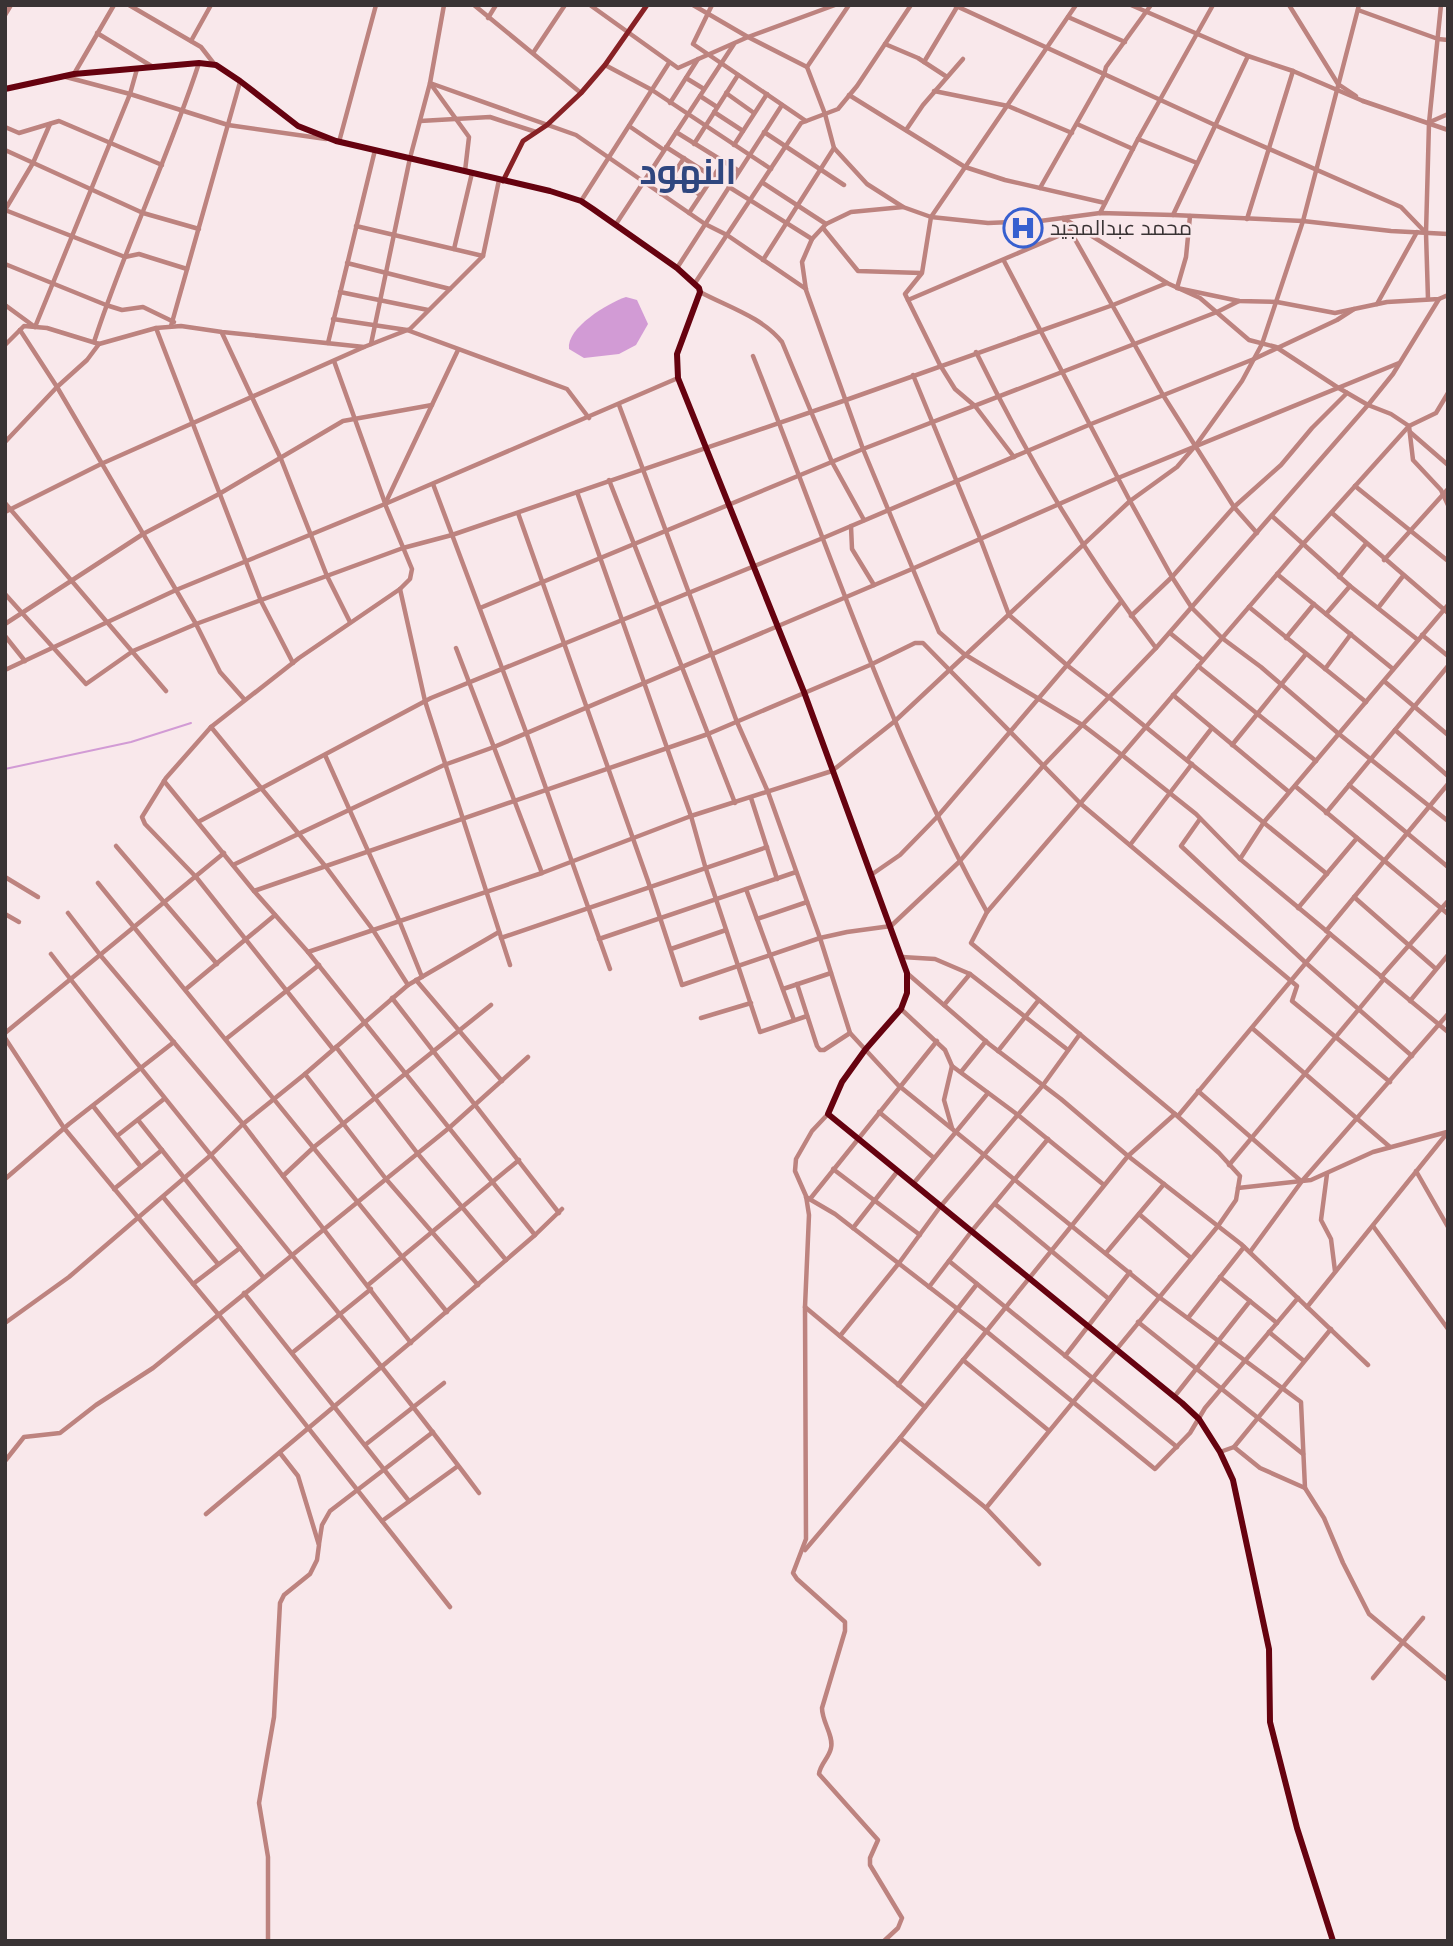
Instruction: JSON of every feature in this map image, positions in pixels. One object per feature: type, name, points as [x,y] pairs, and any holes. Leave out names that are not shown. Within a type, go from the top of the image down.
[{"type":"highway","points":[[5,89],[74,74],[199,63],[216,65],[299,126],[338,141],[550,191],[580,201],[695,283],[700,292],[677,354],[678,379],[804,692],[907,973],[907,993],[901,1009],[865,1050],[842,1082],[828,1114],[1174,1397],[1199,1419],[1220,1452],[1233,1480],[1264,1619],[1269,1649],[1271,1730],[1297,1828],[1333,1941]]},
{"type":"main road","points":[[501,180],[523,141],[547,125],[581,93],[605,65],[647,5]]},
{"type":"street","points":[[5,15],[11,5]]},
{"type":"street","points":[[74,74],[114,5]]},
{"type":"street","points":[[128,5],[201,47],[216,65]]},
{"type":"street","points":[[191,41],[211,5]]},
{"type":"street","points":[[62,76],[228,125],[338,141],[376,5]]},
{"type":"street","points":[[371,344],[444,5]]},
{"type":"street","points":[[474,5],[581,93]]},
{"type":"street","points":[[488,18],[496,5]]},
{"type":"street","points":[[533,53],[565,5]]},
{"type":"street","points":[[590,5],[678,68],[748,37],[835,5]]},
{"type":"street","points":[[693,5],[807,67],[825,114],[834,148],[867,184],[903,207],[931,217],[988,223],[1100,213],[1173,215],[1303,221],[1448,234]]},
{"type":"street","points":[[712,5],[692,44],[806,121]]},
{"type":"street","points":[[807,67],[849,5]]},
{"type":"street","points":[[695,283],[801,123],[838,109],[911,5]]},
{"type":"street","points":[[1014,457],[975,407],[955,389],[905,294],[922,273],[931,217],[1076,5]]},
{"type":"street","points":[[1132,5],[1336,91],[1448,130]]},
{"type":"street","points":[[1040,188],[1106,67],[1151,5]]},
{"type":"street","points":[[1100,213],[1213,5]]},
{"type":"street","points":[[1289,5],[1338,84],[1363,101]]},
{"type":"street","points":[[1428,299],[1426,233],[1429,123],[1441,5]]},
{"type":"street","points":[[924,62],[956,6],[1401,207],[1426,233]]},
{"type":"street","points":[[308,952],[542,873],[691,816],[832,771],[895,721],[1130,501],[1177,467],[1242,381],[1262,344],[1303,221],[1359,8],[1438,39],[1448,40]]},
{"type":"street","points":[[1068,18],[1125,42]]},
{"type":"street","points":[[97,33],[153,67]]},
{"type":"street","points":[[615,225],[735,43]]},
{"type":"street","points":[[885,44],[924,62],[947,77]]},
{"type":"street","points":[[1173,215],[1248,56]]},
{"type":"street","points":[[670,103],[698,59]]},
{"type":"street","points":[[906,130],[934,91],[963,59]]},
{"type":"street","points":[[5,442],[57,387],[88,360],[97,343],[106,304],[183,112],[199,63]]},
{"type":"street","points":[[580,201],[669,63]]},
{"type":"street","points":[[605,65],[652,90],[771,169]]},
{"type":"street","points":[[35,327],[130,94],[138,68]]},
{"type":"street","points":[[1247,219],[1293,71]]},
{"type":"street","points":[[694,144],[737,75]]},
{"type":"street","points":[[686,78],[704,89]]},
{"type":"street","points":[[172,324],[240,81]]},
{"type":"street","points":[[429,83],[469,137],[469,173],[454,249]]},
{"type":"street","points":[[429,83],[576,135],[806,290]]},
{"type":"street","points":[[934,91],[1008,106],[1072,132]]},
{"type":"street","points":[[726,93],[755,113]]},
{"type":"street","points":[[734,145],[766,94]]},
{"type":"street","points":[[849,95],[965,167],[1105,203]]},
{"type":"street","points":[[699,96],[743,131]]},
{"type":"street","points":[[677,268],[782,105]]},
{"type":"street","points":[[1429,123],[1448,114]]},
{"type":"street","points":[[420,121],[490,117],[536,132]]},
{"type":"street","points":[[5,127],[19,133],[59,121],[162,165]]},
{"type":"street","points":[[50,124],[33,163],[5,210],[125,257],[139,254],[187,269]]},
{"type":"street","points":[[1077,124],[1133,149]]},
{"type":"street","points":[[629,127],[713,177]]},
{"type":"street","points":[[676,132],[739,171]]},
{"type":"street","points":[[764,132],[844,185]]},
{"type":"street","points":[[1138,139],[1197,163]]},
{"type":"street","points":[[763,260],[834,148]]},
{"type":"street","points":[[5,150],[142,213],[199,229]]},
{"type":"street","points":[[328,343],[375,150]]},
{"type":"street","points":[[661,194],[684,158]]},
{"type":"street","points":[[689,213],[723,162]]},
{"type":"street","points":[[672,176],[700,195]]},
{"type":"street","points":[[8,511],[101,464],[407,330],[483,256],[501,180]]},
{"type":"street","points":[[763,183],[825,226],[858,271],[922,273]]},
{"type":"street","points":[[729,187],[812,239]]},
{"type":"street","points":[[903,207],[851,212],[825,226],[812,239],[802,262],[806,290],[863,449],[939,632],[964,654],[1084,726],[1122,755],[1200,819],[1240,859],[1448,1032]]},
{"type":"street","points":[[1177,288],[1186,257],[1190,216]]},
{"type":"street","points":[[1063,218],[1163,395],[1234,507],[1257,533]]},
{"type":"street","points":[[1063,218],[1167,283],[1200,299],[1248,340],[1276,347],[1347,393],[1391,414],[1448,465]]},
{"type":"street","points":[[356,226],[483,256]]},
{"type":"street","points":[[908,300],[1070,231]]},
{"type":"street","points":[[1376,305],[1417,232]]},
{"type":"street","points":[[1004,261],[1171,577],[1192,608],[1222,638],[1448,821]]},
{"type":"street","points":[[347,263],[450,289]]},
{"type":"street","points":[[5,264],[122,310],[143,307],[172,324],[364,347]]},
{"type":"street","points":[[5,594],[86,684],[133,651],[196,624],[403,548],[518,513],[846,400],[1041,328],[1113,305],[1167,283]]},
{"type":"street","points":[[1177,288],[1239,301],[1277,302],[1335,313],[1376,305],[1439,299],[1448,295]]},
{"type":"street","points":[[340,292],[429,310]]},
{"type":"street","points":[[700,292],[773,331],[782,342],[832,462],[864,520]]},
{"type":"street","points":[[518,513],[661,918],[682,985],[820,938],[891,926],[959,862],[1042,766],[1084,726],[1192,608],[1368,405],[1399,363],[1439,299]]},
{"type":"street","points":[[480,608],[863,449],[1062,374],[1239,301]]},
{"type":"street","points":[[5,305],[35,327]]},
{"type":"street","points":[[198,822],[425,701],[1254,359],[1337,320],[1354,309]]},
{"type":"street","points":[[333,319],[407,330],[567,389],[589,418]]},
{"type":"street","points":[[5,345],[24,327],[47,328],[97,343],[172,324]]},
{"type":"street","points":[[156,328],[261,601],[293,663]]},
{"type":"street","points":[[20,330],[57,387],[196,624],[220,672],[244,699]]},
{"type":"street","points":[[222,332],[281,459],[327,576],[350,622]]},
{"type":"street","points":[[385,504],[458,350]]},
{"type":"street","points":[[976,352],[998,398],[1057,504],[1131,616],[1156,648]]},
{"type":"street","points":[[753,356],[870,665],[959,862],[987,912]]},
{"type":"street","points":[[334,361],[385,504],[412,569],[410,579],[400,589],[244,699],[211,727],[164,781],[142,817],[145,824],[196,877],[506,1260]]},
{"type":"street","points":[[233,865],[444,765],[494,747],[682,667],[1196,445],[1399,363]]},
{"type":"street","points":[[913,375],[981,538],[1009,614],[1068,666],[1327,874]]},
{"type":"street","points":[[5,670],[245,560],[433,484],[678,379]]},
{"type":"street","points":[[1131,616],[1171,577],[1234,507],[1281,465],[1312,428],[1347,393]]},
{"type":"street","points":[[986,1508],[1218,1226],[1236,1200],[1240,1177],[1176,1115],[971,943],[987,912],[1303,544],[1409,429],[1436,413],[1448,393]]},
{"type":"street","points":[[5,624],[143,534],[281,459],[343,421],[432,405]]},
{"type":"street","points":[[619,405],[737,722],[768,792],[820,938],[850,1033],[900,1086],[985,1156],[1159,1297],[1301,1402],[1305,1488],[1324,1518],[1369,1614],[1448,1680]]},
{"type":"street","points":[[1409,429],[1413,460],[1443,494],[1448,505]]},
{"type":"street","points":[[609,480],[735,803]]},
{"type":"street","points":[[433,484],[526,732],[610,969]]},
{"type":"street","points":[[1355,486],[1448,561]]},
{"type":"street","points":[[1384,560],[1448,489]]},
{"type":"street","points":[[577,492],[691,816],[737,965],[761,1032],[807,1016]]},
{"type":"street","points":[[5,503],[8,511],[108,621],[166,691]]},
{"type":"street","points":[[1240,859],[1264,822],[1420,637],[1447,609],[1403,576],[1331,513]]},
{"type":"street","points":[[1272,516],[1350,586],[1448,656]]},
{"type":"street","points":[[851,526],[852,549],[874,585]]},
{"type":"street","points":[[1339,577],[1366,544]]},
{"type":"street","points":[[1277,574],[1393,669]]},
{"type":"street","points":[[1378,608],[1403,576]]},
{"type":"street","points":[[1326,614],[1350,586]]},
{"type":"street","points":[[400,589],[425,701],[510,965]]},
{"type":"street","points":[[871,875],[900,855],[938,817],[1121,601]]},
{"type":"street","points":[[1286,638],[1314,604]]},
{"type":"street","points":[[1249,607],[1366,702]]},
{"type":"street","points":[[1170,633],[1203,660]]},
{"type":"street","points":[[1325,669],[1351,634]]},
{"type":"street","points":[[5,636],[25,661]]},
{"type":"street","points":[[254,891],[708,734],[915,643],[923,643],[1081,804],[1297,986],[1292,1000],[1390,1082]]},
{"type":"street","points":[[456,648],[542,873]]},
{"type":"street","points":[[1232,744],[1306,654]]},
{"type":"street","points":[[1198,666],[1316,761]]},
{"type":"street","points":[[1326,813],[1448,666]]},
{"type":"street","points":[[1384,681],[1446,731]]},
{"type":"street","points":[[1173,695],[1289,792]]},
{"type":"street","points":[[211,727],[326,867],[373,930],[408,985]]},
{"type":"street","points":[[1187,760],[1212,728]]},
{"type":"street","points":[[1395,730],[1448,776]]},
{"type":"street","points":[[325,755],[422,977]]},
{"type":"street","points":[[1130,845],[1192,764]]},
{"type":"street","points":[[164,781],[319,965],[535,1235]]},
{"type":"street","points":[[884,1941],[898,1928],[902,1918],[870,1865],[878,1840],[819,1774],[832,1747],[823,1721],[822,1708],[846,1625],[841,1616],[795,1577],[794,1568],[802,1554],[900,1438],[1128,1156],[1176,1115],[1198,1091],[1306,963],[1354,897],[1448,784]]},
{"type":"street","points":[[1349,785],[1448,867]]},
{"type":"street","points":[[1295,786],[1448,914]]},
{"type":"street","points":[[751,798],[777,879]]},
{"type":"street","points":[[1200,819],[1181,846],[1306,963],[1412,1056]]},
{"type":"street","points":[[1298,908],[1357,838]]},
{"type":"street","points":[[116,846],[217,964]]},
{"type":"street","points":[[5,1322],[69,1277],[273,1098],[416,980],[500,935],[767,847]]},
{"type":"street","points":[[224,853],[5,1035],[64,1128],[218,1314],[450,1607]]},
{"type":"street","points":[[599,939],[796,872]]},
{"type":"street","points":[[5,877],[38,897]]},
{"type":"street","points":[[98,883],[447,1312]]},
{"type":"street","points":[[746,889],[794,1020]]},
{"type":"street","points":[[1354,897],[1436,969]]},
{"type":"street","points":[[1230,1165],[1448,901]]},
{"type":"street","points":[[757,919],[807,902]]},
{"type":"street","points":[[68,913],[243,1124],[411,1343]]},
{"type":"street","points":[[5,914],[19,922]]},
{"type":"street","points":[[186,989],[275,915]]},
{"type":"street","points":[[670,949],[726,930]]},
{"type":"street","points":[[51,954],[139,1069],[433,1432],[478,1493]]},
{"type":"street","points":[[1410,1001],[1448,955]]},
{"type":"street","points":[[902,957],[934,958],[970,974],[1068,1050]]},
{"type":"street","points":[[226,1039],[319,965]]},
{"type":"street","points":[[783,989],[831,973]]},
{"type":"street","points":[[907,973],[998,1051],[1250,1252],[1368,1365]]},
{"type":"street","points":[[944,1005],[970,974]]},
{"type":"street","points":[[416,980],[502,1081]]},
{"type":"street","points":[[797,984],[820,1050],[850,1033]]},
{"type":"street","points":[[206,1514],[411,1343],[560,1211],[392,999]]},
{"type":"street","points":[[998,1051],[1038,1001]]},
{"type":"street","points":[[701,1018],[751,1003]]},
{"type":"street","points":[[282,1176],[314,1147],[491,1005]]},
{"type":"street","points":[[901,1009],[937,1041],[945,1050],[952,1066],[1018,1115],[1104,1185]]},
{"type":"street","points":[[1250,1252],[1302,1181],[1448,1014]]},
{"type":"street","points":[[1252,1028],[1390,1147]]},
{"type":"street","points":[[840,1336],[899,1264],[940,1207],[1043,1085],[1080,1034]]},
{"type":"street","points":[[808,1198],[937,1041]]},
{"type":"street","points":[[961,1072],[986,1041]]},
{"type":"street","points":[[5,1179],[64,1128],[174,1042]]},
{"type":"street","points":[[5,1461],[24,1437],[60,1433],[96,1405],[153,1368],[418,1154],[528,1056]]},
{"type":"street","points":[[952,1066],[944,1100],[954,1130]]},
{"type":"street","points":[[305,1074],[386,1179],[478,1285]]},
{"type":"street","points":[[1198,1091],[1302,1181]]},
{"type":"street","points":[[912,1184],[954,1130],[988,1093]]},
{"type":"street","points":[[117,1136],[164,1099]]},
{"type":"street","points":[[93,1106],[141,1167]]},
{"type":"street","points":[[879,1112],[934,1158]]},
{"type":"street","points":[[802,1554],[806,1539],[805,1307],[809,1215],[808,1198],[795,1171],[796,1159],[812,1132],[828,1114]]},
{"type":"street","points":[[138,1120],[263,1277]]},
{"type":"street","points":[[1238,1188],[1311,1180],[1373,1152],[1448,1132]]},
{"type":"street","points":[[1307,1307],[1448,1132]]},
{"type":"street","points":[[929,1287],[1048,1139]]},
{"type":"street","points":[[114,1189],[162,1150]]},
{"type":"street","points":[[292,1353],[339,1315],[402,1256],[519,1160]]},
{"type":"street","points":[[833,1169],[919,1235]]},
{"type":"street","points":[[1416,1171],[1448,1227]]},
{"type":"street","points":[[853,1228],[897,1172]]},
{"type":"street","points":[[1327,1173],[1321,1220],[1331,1239],[1336,1272]]},
{"type":"street","points":[[1106,1253],[1164,1184]]},
{"type":"street","points":[[163,1197],[218,1264]]},
{"type":"street","points":[[808,1198],[853,1228],[958,1309],[1155,1469],[1177,1447],[1205,1408],[1298,1298]]},
{"type":"street","points":[[995,1204],[1109,1299]]},
{"type":"street","points":[[1139,1214],[1191,1258]]},
{"type":"street","points":[[1373,1226],[1448,1329]]},
{"type":"street","points":[[1188,1318],[1244,1247]]},
{"type":"street","points":[[193,1284],[240,1248]]},
{"type":"street","points":[[949,1261],[1177,1447]]},
{"type":"street","points":[[1065,1356],[1130,1272]]},
{"type":"street","points":[[1220,1278],[1277,1323]]},
{"type":"street","points":[[898,1385],[977,1284]]},
{"type":"street","points":[[244,1293],[409,1502]]},
{"type":"street","points":[[1174,1397],[1250,1301]]},
{"type":"street","points":[[805,1307],[925,1407]]},
{"type":"street","points":[[1138,1322],[1303,1454]]},
{"type":"street","points":[[1220,1452],[1234,1447],[1331,1329]]},
{"type":"street","points":[[1269,1332],[1304,1361]]},
{"type":"street","points":[[963,1360],[1048,1430]]},
{"type":"street","points":[[365,1445],[444,1382]]},
{"type":"street","points":[[268,1941],[268,1857],[259,1803],[274,1717],[281,1603],[284,1595],[305,1579],[314,1567],[321,1525],[326,1515],[433,1432]]},
{"type":"street","points":[[900,1438],[986,1508],[1039,1564]]},
{"type":"street","points":[[1234,1447],[1260,1468],[1305,1488]]},
{"type":"street","points":[[279,1453],[298,1476],[319,1545]]},
{"type":"street","points":[[382,1521],[458,1466]]},
{"type":"street","points":[[1373,1678],[1423,1618]]},
{"type":"shaded area","points":[[626,297],[637,300],[648,324],[636,345],[619,354],[584,358],[569,349],[574,333],[581,325],[599,311]]},
{"type":"waterway","points":[[5,769],[131,742],[191,723]]},
{"type":"place","name":"محمد عبدالمجيد","points":[[1023,228]]},
{"type":"district","name":"النهود","points":[[688,172]]}]
